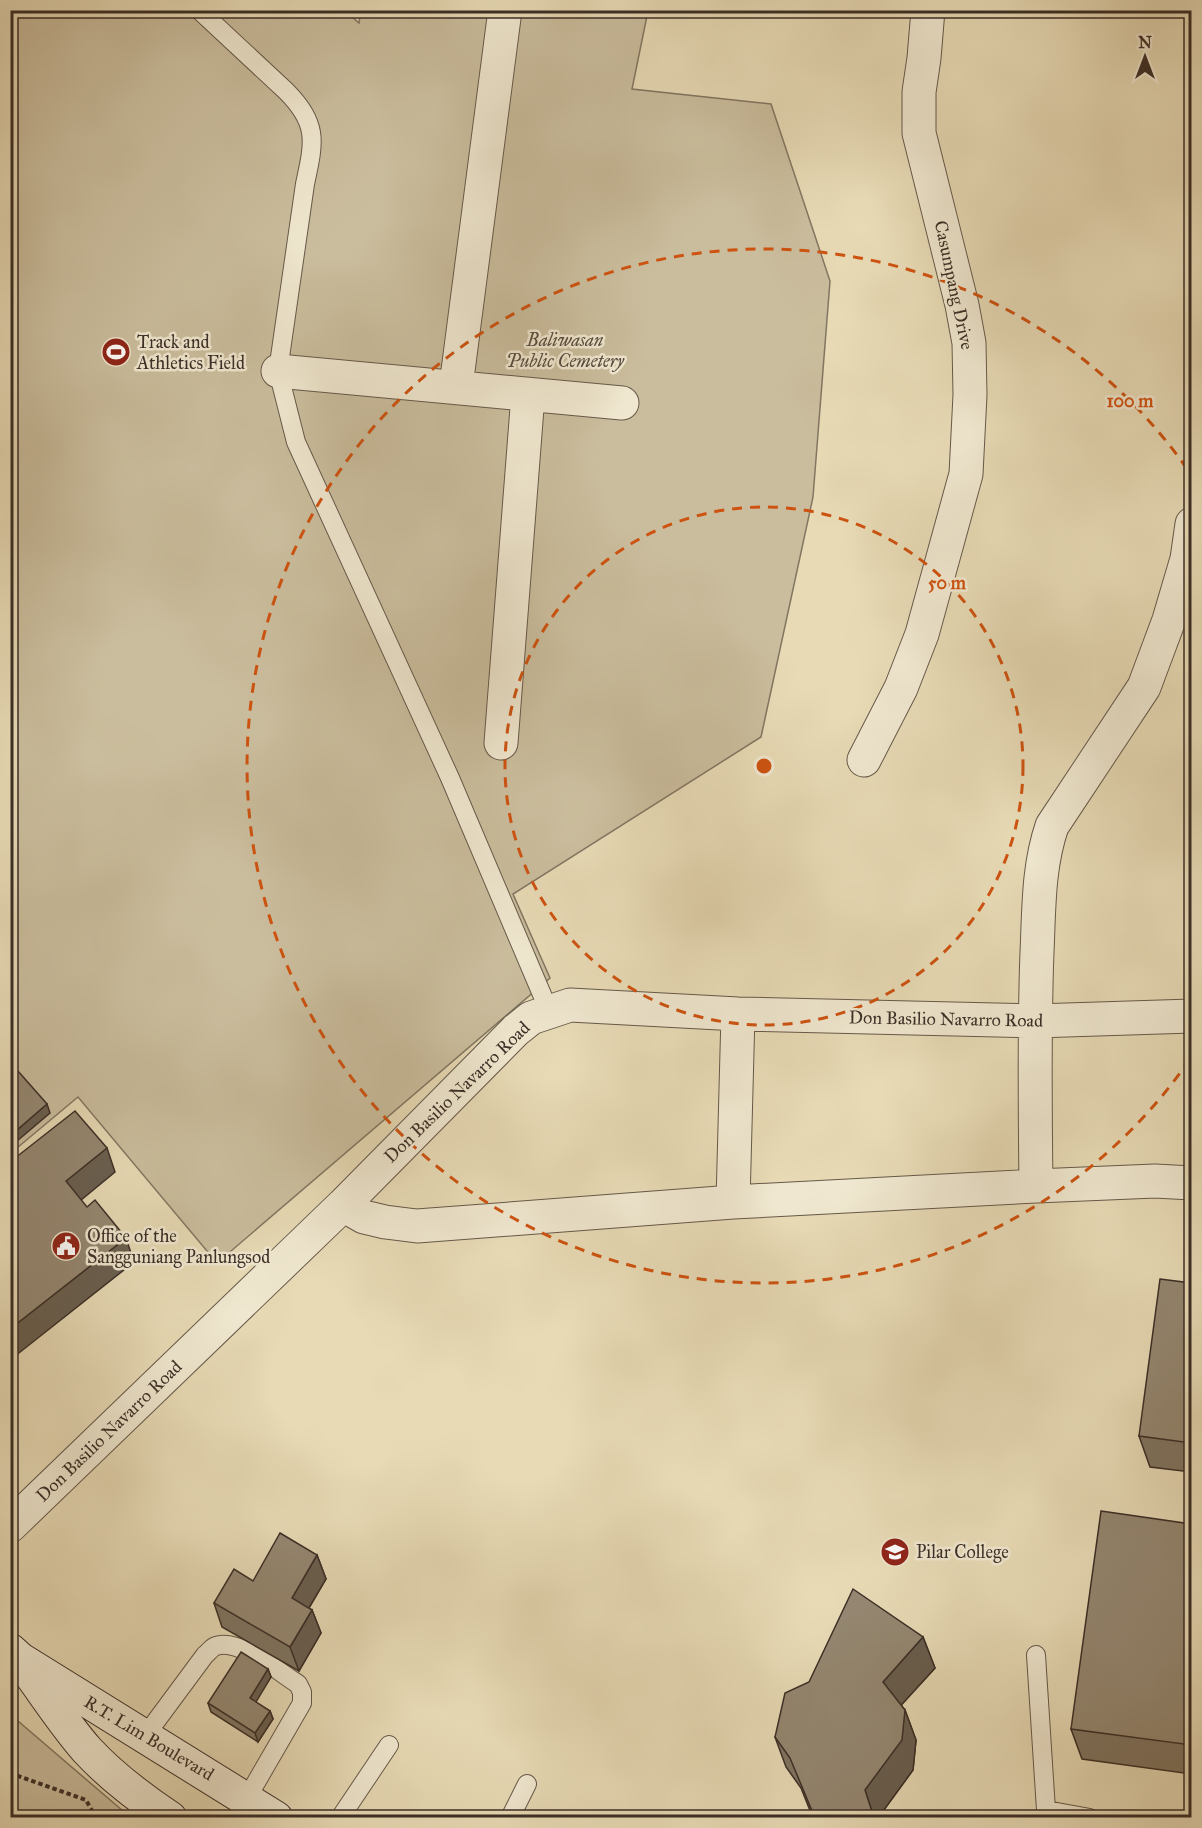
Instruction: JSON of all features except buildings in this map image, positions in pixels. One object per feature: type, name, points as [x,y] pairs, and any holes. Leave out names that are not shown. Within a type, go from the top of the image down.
[{"type":"street","points":[[456,386],[505,10]]},
{"type":"street","name":"Casumpang Drive","points":[[864,760],[902,688],[922,634],[966,474],[970,395],[969,343],[962,305],[919,134],[919,92],[928,10]]},
{"type":"street","points":[[278,371],[622,403]]},
{"type":"street","points":[[501,743],[528,395]]},
{"type":"street","points":[[1036,1185],[1035,1021],[1040,885],[1045,846],[1052,826],[1144,687],[1172,610],[1187,559],[1191,524]]},
{"type":"street","name":"Don Basilio Navarro Road","points":[[10,1526],[343,1205],[516,1030],[531,1018],[570,1005],[738,1014],[1035,1021],[1191,1016]]},
{"type":"street","points":[[733,1202],[738,1014]]},
{"type":"street","points":[[343,1205],[364,1217],[417,1226],[733,1202],[1036,1185],[1155,1181],[1191,1183]]},
{"type":"street","name":"R.T. Lim Boulevard","points":[[15,1654],[276,1818]]},
{"type":"street","name":"R.T. Lim Boulevard","points":[[15,1654],[87,1750],[141,1799],[170,1818]]},
{"type":"lane","points":[[199,10],[300,105],[309,119],[312,134],[311,155],[278,371],[296,442],[450,778],[549,1011]]},
{"type":"lane","points":[[144,1736],[205,1655],[215,1646],[229,1644],[246,1651],[298,1684],[302,1692],[302,1703],[247,1798]]},
{"type":"lane","points":[[1036,1655],[1045,1814],[1090,1818]]},
{"type":"lane","points":[[340,1818],[389,1745]]},
{"type":"lane","points":[[510,1818],[527,1784]]},
{"type":"path","points":[[10,1773],[86,1800],[96,1818]]},
{"type":"green space","name":"Baliwasan Public Cemetery","points":[[344,10],[359,23],[361,10],[648,11],[632,89],[771,104],[830,281],[813,497],[761,737],[513,894],[550,978],[217,1263],[78,1097],[11,1153],[11,11]]},
{"type":"green space","points":[[11,1715],[130,1817],[20,1817],[11,1808]]},
{"type":"place","name":"Track and Athletics Field","points":[[116,352]]},
{"type":"place","name":"Office of the Sangguniang Panlungsod","points":[[66,1246]]},
{"type":"place","name":"Pilar College","points":[[895,1552]]}]
